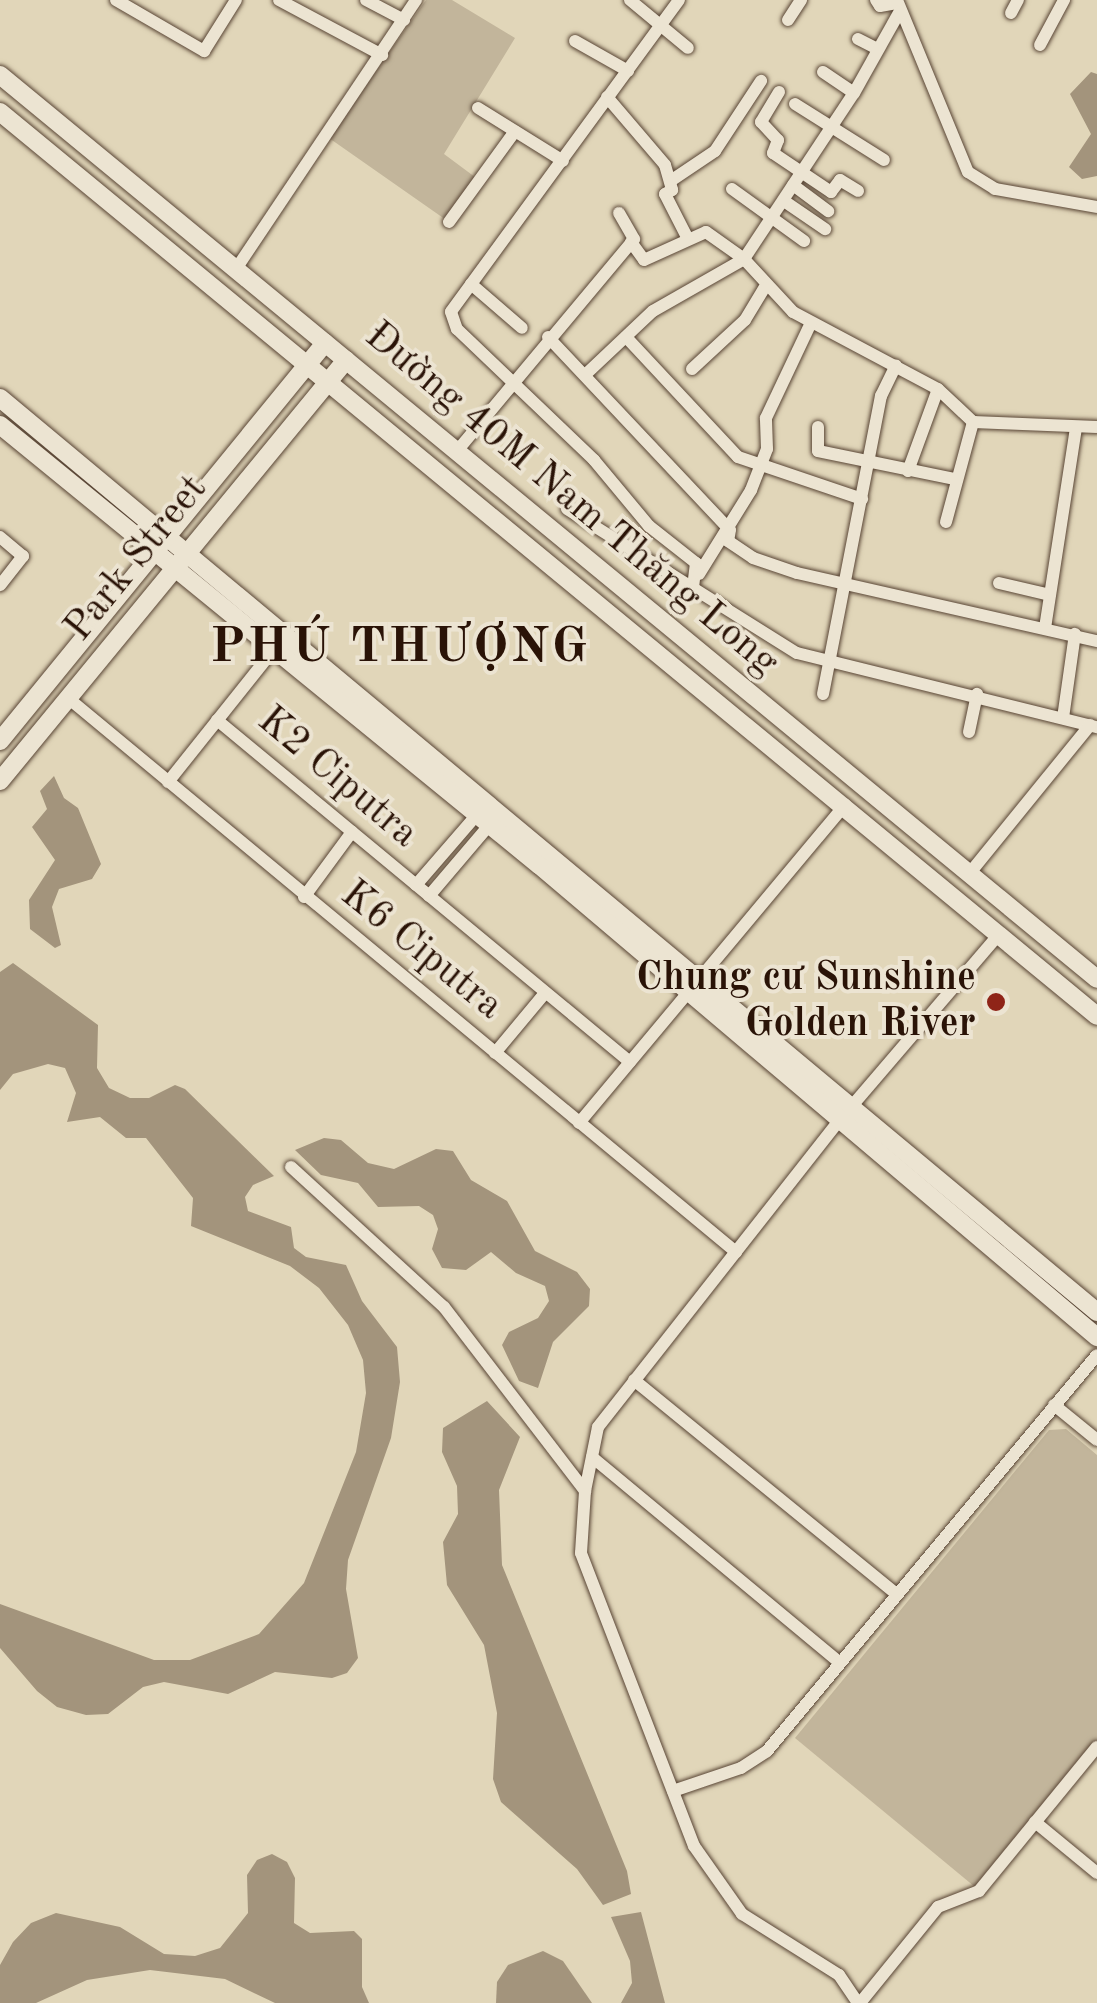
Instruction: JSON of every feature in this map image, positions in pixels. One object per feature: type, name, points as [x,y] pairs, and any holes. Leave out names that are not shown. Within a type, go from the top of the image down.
[{"type":"street","points":[[116,0],[204,51],[236,0]]},
{"type":"street","points":[[279,0],[382,55]]},
{"type":"street","points":[[366,0],[404,20]]},
{"type":"street","points":[[236,269],[416,0]]},
{"type":"street","points":[[630,0],[688,48]]},
{"type":"street","points":[[679,0],[471,284],[452,320],[649,526],[696,563],[696,580]]},
{"type":"street","points":[[788,20],[801,0]]},
{"type":"street","points":[[876,0],[880,6],[898,4]]},
{"type":"street","points":[[1010,13],[1018,0]]},
{"type":"street","points":[[1040,45],[1064,0]]},
{"type":"street","points":[[586,375],[653,311],[744,259],[854,94],[898,4]]},
{"type":"street","points":[[898,4],[968,172],[994,189],[1097,207]]},
{"type":"street","points":[[858,39],[878,49]]},
{"type":"street","points":[[575,41],[628,71]]},
{"type":"street","points":[[824,72],[854,94]]},
{"type":"street","name":"Đường 40M Nam Thăng Long","points":[[0,75],[1097,979]]},
{"type":"street","points":[[688,239],[665,194],[672,180],[716,151],[762,81]]},
{"type":"street","points":[[780,92],[761,122],[778,140],[773,153],[828,211]]},
{"type":"street","points":[[607,97],[672,180]]},
{"type":"street","points":[[795,104],[884,160]]},
{"type":"street","points":[[478,108],[563,161]]},
{"type":"street","name":"Đường 40M Nam Thăng Long","points":[[0,112],[1097,1016]]},
{"type":"street","points":[[449,222],[514,131]]},
{"type":"street","points":[[796,179],[831,192],[840,180],[858,191]]},
{"type":"street","points":[[732,189],[804,240]]},
{"type":"street","points":[[784,200],[825,229]]},
{"type":"street","points":[[619,213],[631,242],[644,260],[706,232],[744,259],[764,288],[811,323],[938,389],[973,422],[1097,427]]},
{"type":"street","points":[[457,451],[512,380],[631,242]]},
{"type":"street","points":[[471,284],[522,328]]},
{"type":"street","points":[[692,369],[745,320],[764,288]]},
{"type":"street","points":[[696,580],[730,530],[760,465],[766,418],[811,323]]},
{"type":"street","points":[[548,337],[730,530]]},
{"type":"street","points":[[626,337],[705,428],[738,457],[862,499]]},
{"type":"street","name":"Park Street","points":[[0,741],[325,343]]},
{"type":"street","name":"Park Street","points":[[0,780],[346,360]]},
{"type":"street","points":[[823,694],[826,661],[846,580],[881,396],[896,366]]},
{"type":"street","points":[[908,471],[938,389]]},
{"type":"street","points":[[0,398],[845,1114],[1097,1337]]},
{"type":"street","points":[[946,522],[973,422]]},
{"type":"street","points":[[0,425],[274,649],[489,813]]},
{"type":"street","points":[[818,428],[815,449],[869,465],[955,478]]},
{"type":"street","points":[[1045,628],[1076,428]]},
{"type":"street","points":[[567,509],[696,580],[756,633],[826,661],[977,694],[1094,726],[970,874]]},
{"type":"street","points":[[730,530],[728,541],[753,558],[1097,640]]},
{"type":"street","points":[[0,537],[23,556],[0,584]]},
{"type":"street","points":[[999,583],[1050,594]]},
{"type":"street","points":[[113,604],[133,619]]},
{"type":"street","points":[[1063,718],[1074,634]]},
{"type":"street","points":[[168,782],[274,649]]},
{"type":"street","points":[[969,732],[977,694]]},
{"type":"street","name":"K6 Ciputra","points":[[68,698],[736,1252]]},
{"type":"street","name":"K2 Ciputra","points":[[217,720],[630,1062]]},
{"type":"street","points":[[579,1123],[845,805]]},
{"type":"street","points":[[416,885],[489,813]]},
{"type":"street","points":[[428,896],[489,813]]},
{"type":"street","points":[[304,897],[352,832]]},
{"type":"street","points":[[1017,913],[845,1114],[598,1428],[585,1491],[581,1552],[694,1846],[742,1914],[839,1975],[859,2003],[938,1907],[979,1891],[1095,1754]]},
{"type":"street","points":[[494,1054],[545,993]]},
{"type":"street","points":[[845,1114],[1097,1312]]},
{"type":"street","points":[[292,1167],[444,1307],[585,1491]]},
{"type":"street","points":[[673,1791],[741,1768],[767,1751],[1097,1356]]},
{"type":"street","points":[[634,1380],[896,1594]]},
{"type":"street","points":[[1054,1404],[1097,1440]]},
{"type":"street","points":[[592,1456],[840,1663]]},
{"type":"street","points":[[1035,1822],[1097,1873]]},
{"type":"shaded area","points":[[426,0],[452,0],[515,38],[444,154],[479,180],[449,222],[329,138]]},
{"type":"shaded area","points":[[1091,72],[1097,74],[1097,176],[1082,179],[1069,167],[1091,134],[1070,94]]},
{"type":"shaded area","points":[[54,776],[64,798],[78,808],[101,864],[92,879],[59,889],[52,907],[61,945],[55,948],[30,929],[29,900],[55,860],[32,827],[47,809],[40,791]]},
{"type":"shaded area","points":[[13,963],[98,1025],[97,1068],[109,1088],[130,1098],[149,1098],[175,1085],[185,1089],[274,1176],[253,1185],[245,1197],[248,1211],[291,1227],[294,1248],[306,1257],[346,1265],[362,1301],[397,1347],[400,1382],[391,1438],[348,1560],[346,1589],[358,1658],[347,1673],[332,1678],[275,1672],[228,1694],[164,1682],[143,1687],[108,1714],[86,1715],[57,1707],[37,1691],[0,1648],[0,1604],[154,1660],[190,1660],[259,1634],[304,1583],[356,1452],[366,1393],[363,1360],[348,1325],[319,1288],[290,1266],[191,1226],[193,1198],[146,1138],[126,1138],[100,1117],[67,1122],[76,1093],[65,1068],[48,1064],[13,1074],[0,1090],[0,972]]},
{"type":"shaded area","points":[[324,1138],[341,1140],[368,1163],[394,1169],[436,1149],[453,1151],[471,1180],[507,1201],[535,1251],[577,1272],[590,1289],[589,1306],[553,1342],[538,1388],[519,1381],[502,1345],[509,1332],[538,1318],[549,1301],[545,1286],[516,1273],[491,1252],[466,1270],[442,1268],[432,1249],[438,1229],[433,1215],[419,1206],[378,1207],[358,1183],[321,1175],[295,1150]]},
{"type":"shaded area","points":[[487,1401],[520,1437],[499,1490],[502,1565],[627,1871],[631,1894],[603,1905],[577,1869],[501,1802],[493,1779],[497,1713],[484,1645],[447,1585],[443,1542],[458,1514],[457,1486],[442,1452],[443,1428]]},
{"type":"shaded area","points":[[1066,1429],[1097,1455],[1097,1742],[975,1887],[795,1738],[1049,1430]]},
{"type":"shaded area","points":[[272,1854],[287,1862],[295,1878],[294,1923],[310,1933],[354,1931],[362,1939],[362,1987],[369,2003],[275,2003],[225,1979],[150,1970],[87,1980],[36,2003],[0,2003],[0,1965],[13,1942],[31,1923],[56,1913],[120,1927],[164,1954],[195,1956],[220,1948],[248,1913],[247,1875],[257,1860]]},
{"type":"shaded area","points":[[641,1912],[665,2003],[621,2003],[632,1983],[630,1961],[611,1917]]},
{"type":"shaded area","points":[[543,1951],[563,1961],[592,2003],[496,2003],[497,1982],[508,1965]]},
{"type":"place","name":"Chung cư Sunshine Golden River","points":[[996,1002]]},
{"type":"district","name":"PHÚ THƯỢNG","points":[[400,649]]}]
